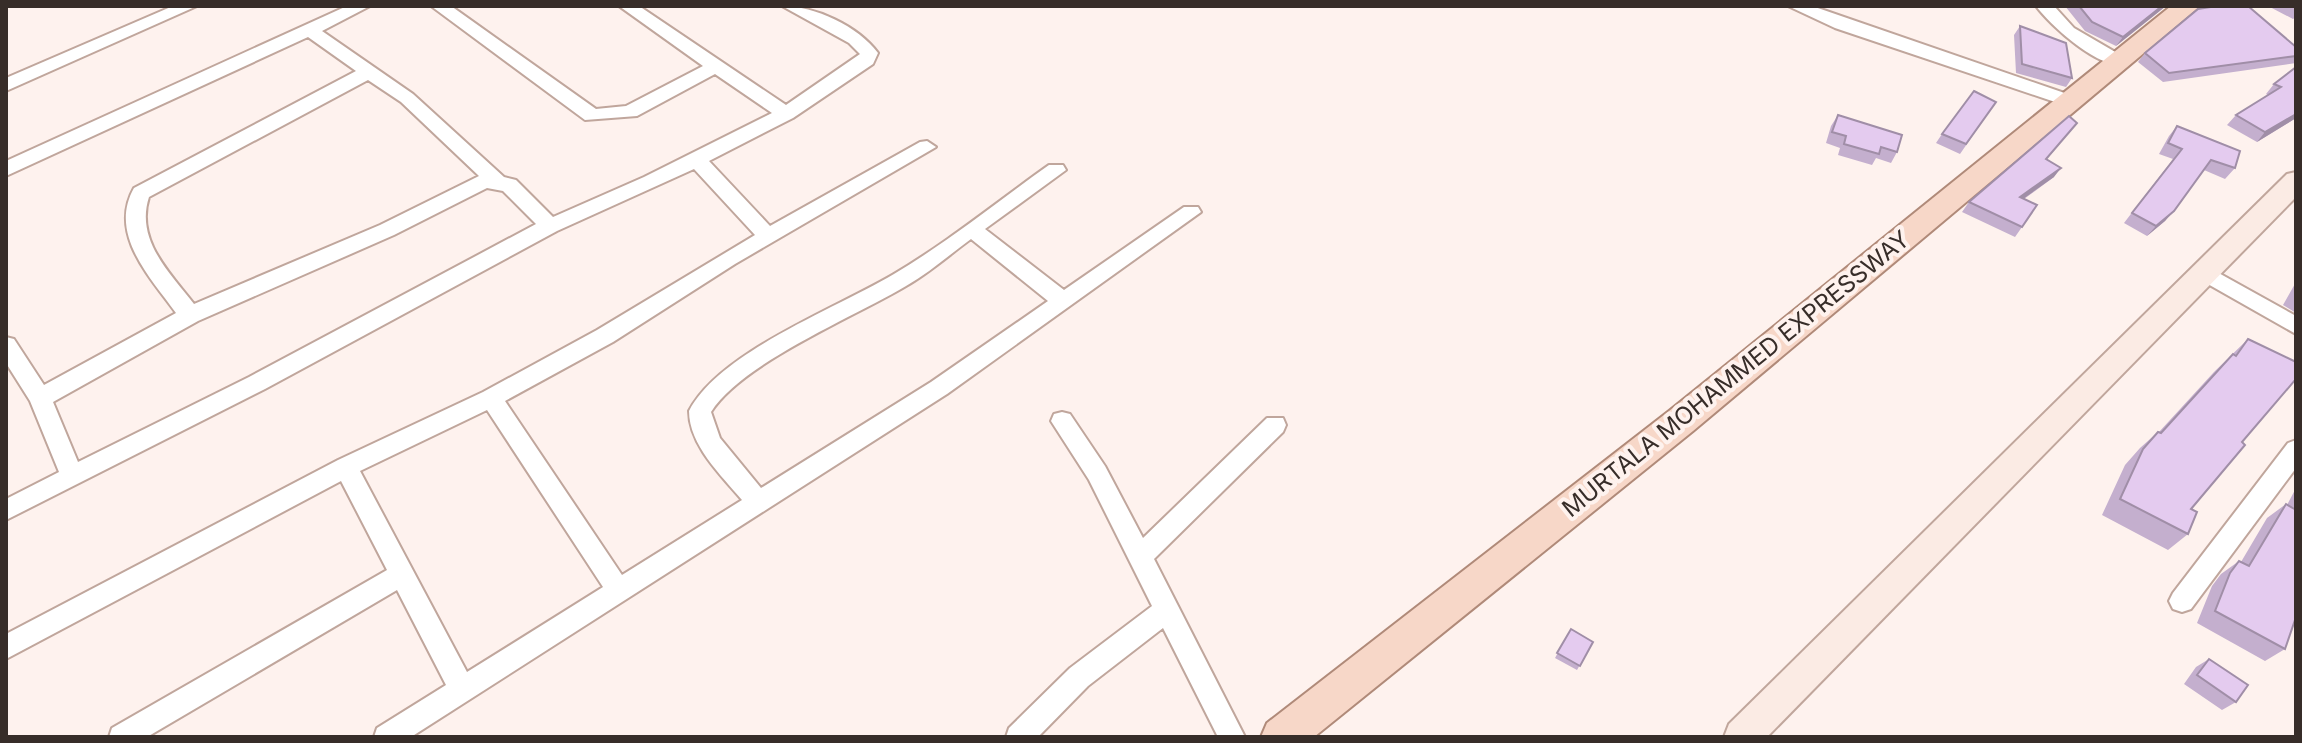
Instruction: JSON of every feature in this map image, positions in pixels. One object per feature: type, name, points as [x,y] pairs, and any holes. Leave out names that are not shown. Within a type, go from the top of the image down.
[{"type":"main road","name":"MURTALA MOHAMMED EXPRESSWAY","points":[[1282,737],[1681,421],[2187,6]]},
{"type":"main road","points":[[1742,737],[2296,181]]},
{"type":"street","points":[[6,85],[188,6]]},
{"type":"street","points":[[6,169],[361,6]]},
{"type":"street","points":[[440,6],[592,116],[630,112],[714,67]]},
{"type":"street","points":[[628,6],[786,114]]},
{"type":"street","points":[[6,510],[550,226],[786,114],[859,66],[869,53],[855,39],[791,6]]},
{"type":"street","points":[[1797,6],[1885,40],[2070,101]]},
{"type":"street","points":[[2045,6],[2068,32],[2120,60]]},
{"type":"street","points":[[309,30],[407,98],[497,182]]},
{"type":"street","points":[[190,315],[144,249],[132,224],[132,209],[141,193],[369,72]]},
{"type":"street","points":[[6,647],[346,467],[491,398],[605,336],[768,236],[927,147]]},
{"type":"street","points":[[695,158],[768,236]]},
{"type":"street","points":[[758,501],[702,431],[700,411],[712,391],[823,322],[902,279],[1056,170]]},
{"type":"street","points":[[40,398],[190,315],[387,230],[485,181],[509,185],[550,226]]},
{"type":"street","points":[[387,737],[939,388],[1191,212]]},
{"type":"street","points":[[971,229],[1064,302]]},
{"type":"street","points":[[2206,274],[2296,326]]},
{"type":"street","points":[[6,345],[40,398],[72,476]]},
{"type":"street","points":[[491,398],[618,589]]},
{"type":"street","points":[[1062,421],[1097,473],[1232,737]]},
{"type":"street","points":[[1140,557],[1275,425]]},
{"type":"street","points":[[2182,601],[2296,450]]},
{"type":"street","points":[[346,467],[461,688]]},
{"type":"street","points":[[122,737],[402,574]]},
{"type":"street","points":[[1019,737],[1079,677],[1167,610]]},
{"type":"building","points":[[2079,6],[2162,6],[2123,37],[2092,22]]},
{"type":"building","points":[[2248,6],[2296,47],[2296,56],[2169,73],[2145,53],[2198,9]]},
{"type":"building","points":[[2020,26],[2066,43],[2072,78],[2022,64]]},
{"type":"building","points":[[2296,67],[2296,114],[2265,132],[2236,115],[2281,87],[2274,84]]},
{"type":"building","points":[[1974,91],[1996,102],[1966,144],[1942,134]]},
{"type":"building","points":[[1838,115],[1902,135],[1897,152],[1881,147],[1879,154],[1844,144],[1846,136],[1832,132]]},
{"type":"building","points":[[2069,116],[2077,123],[2046,159],[2061,168],[2020,197],[2037,205],[2022,227],[1969,202]]},
{"type":"building","points":[[2177,126],[2240,151],[2235,168],[2211,160],[2174,211],[2156,226],[2132,213],[2182,149],[2168,143]]},
{"type":"building","points":[[2248,339],[2296,362],[2296,379],[2242,442],[2245,445],[2191,509],[2197,512],[2188,534],[2120,499],[2143,449],[2233,354],[2236,356]]},
{"type":"building","points":[[2286,504],[2296,510],[2296,617],[2285,649],[2215,611],[2230,573],[2239,561],[2249,566]]},
{"type":"building","points":[[1571,629],[1593,642],[1580,666],[1557,653]]},
{"type":"building","points":[[2209,659],[2248,685],[2236,702],[2197,675]]}]
